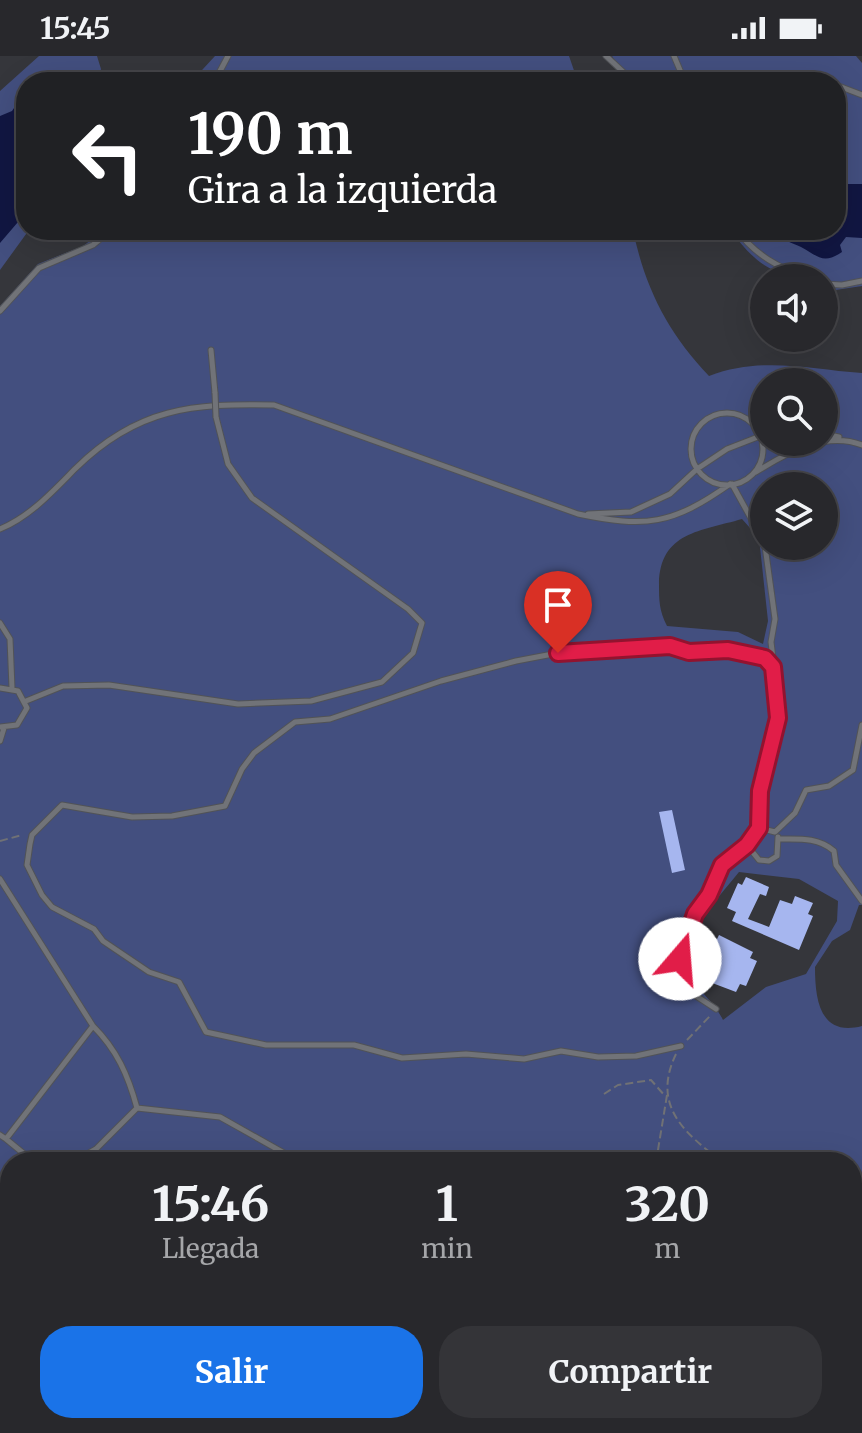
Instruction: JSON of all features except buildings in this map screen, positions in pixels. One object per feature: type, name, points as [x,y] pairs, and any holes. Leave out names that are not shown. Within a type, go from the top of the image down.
[{"type":"lane","points":[[606,56],[623,72]]},
{"type":"lane","points":[[0,311],[39,268],[99,240]]},
{"type":"lane","points":[[744,240],[764,258],[777,264]]},
{"type":"lane","points":[[838,285],[862,281]]},
{"type":"lane","points":[[26,701],[63,686],[109,685],[238,704],[311,701],[382,682],[413,653],[422,623],[408,609],[252,498],[228,464],[216,417],[211,350]]},
{"type":"lane","points":[[0,529],[41,503],[79,465],[139,422],[166,411],[230,404],[274,405],[578,514],[629,525],[673,517],[750,474]]},
{"type":"lane","points":[[750,423],[744,417],[723,413],[711,417],[695,433],[692,446],[697,469],[708,479],[731,484],[750,518]]},
{"type":"lane","points":[[838,436],[862,445]]},
{"type":"lane","points":[[755,472],[787,453],[842,437]]},
{"type":"lane","points":[[578,514],[631,512],[670,494],[697,469],[727,449],[750,440]]},
{"type":"lane","points":[[755,472],[761,456]]},
{"type":"lane","points":[[716,1009],[693,994],[680,959],[695,914],[709,895],[722,865],[747,845],[759,828],[760,791],[778,718],[771,642],[775,619],[767,560]]},
{"type":"lane","points":[[0,623],[10,639],[12,688]]},
{"type":"lane","points":[[681,1046],[616,1058],[561,1051],[538,1058],[466,1054],[402,1058],[354,1045],[266,1045],[214,1037],[200,1025],[179,982],[149,972],[103,941],[94,929],[52,907],[27,865],[32,835],[62,805],[132,817],[186,814],[225,806],[242,769],[254,753],[295,722],[330,719],[441,681],[516,661],[558,653],[670,646],[689,652],[747,652],[765,658],[773,667]]},
{"type":"lane","points":[[0,688],[12,688],[26,701]]},
{"type":"lane","points":[[0,741],[2,728],[22,721],[26,701]]},
{"type":"lane","points":[[747,845],[759,860],[769,861],[777,856],[777,836],[795,813],[806,790],[829,786],[853,770],[862,725]]},
{"type":"lane","points":[[759,828],[777,836],[812,839],[826,844],[834,851],[839,871],[847,876],[855,895],[862,901]]},
{"type":"lane","points":[[0,879],[93,1026],[109,1042],[128,1075],[137,1108]]},
{"type":"lane","points":[[22,1152],[3,1137],[93,1026]]},
{"type":"lane","points":[[91,1152],[137,1108]]},
{"type":"lane","points":[[137,1108],[220,1117],[282,1152]]},
{"type":"path","points":[[0,841],[32,835]]},
{"type":"path","points":[[658,1152],[673,1059],[681,1046],[703,1027],[716,1009]]},
{"type":"path","points":[[604,1094],[618,1085],[651,1080],[667,1096],[686,1134],[710,1152]]},
{"type":"shaded area","points":[[39,56],[97,56],[101,69],[100,72],[21,72]]},
{"type":"shaded area","points":[[215,56],[569,56],[575,72],[200,72]]},
{"type":"shaded area","points":[[612,56],[856,56],[862,63],[862,286],[838,290],[838,264],[763,264],[739,240],[846,240],[846,72],[622,72]]},
{"type":"shaded area","points":[[16,77],[16,240],[22,240],[0,270],[0,91]]},
{"type":"shaded area","points":[[16,105],[16,224],[0,243],[0,116],[12,111]]},
{"type":"shaded area","points":[[846,184],[862,184],[862,238],[846,237]]},
{"type":"shaded area","points":[[91,240],[635,240],[660,309],[694,360],[709,376],[728,370],[766,365],[814,368],[750,368],[750,456],[838,456],[838,371],[862,373],[862,905],[859,905],[850,930],[832,941],[815,967],[816,992],[829,1021],[848,1028],[862,1026],[862,1152],[0,1152],[0,306],[38,264]],"holes":[[[739,872],[799,879],[838,901],[837,921],[806,974],[766,987],[723,1020],[690,975],[687,962],[694,934],[711,906]]]},
{"type":"shaded area","points":[[786,240],[844,240],[840,245],[842,252],[825,259]]},
{"type":"route","points":[[558,653],[670,646],[689,652],[747,652],[765,658],[773,667],[777,682],[778,718],[760,791],[759,828],[747,845],[722,865],[709,895],[695,914],[680,959]]}]
